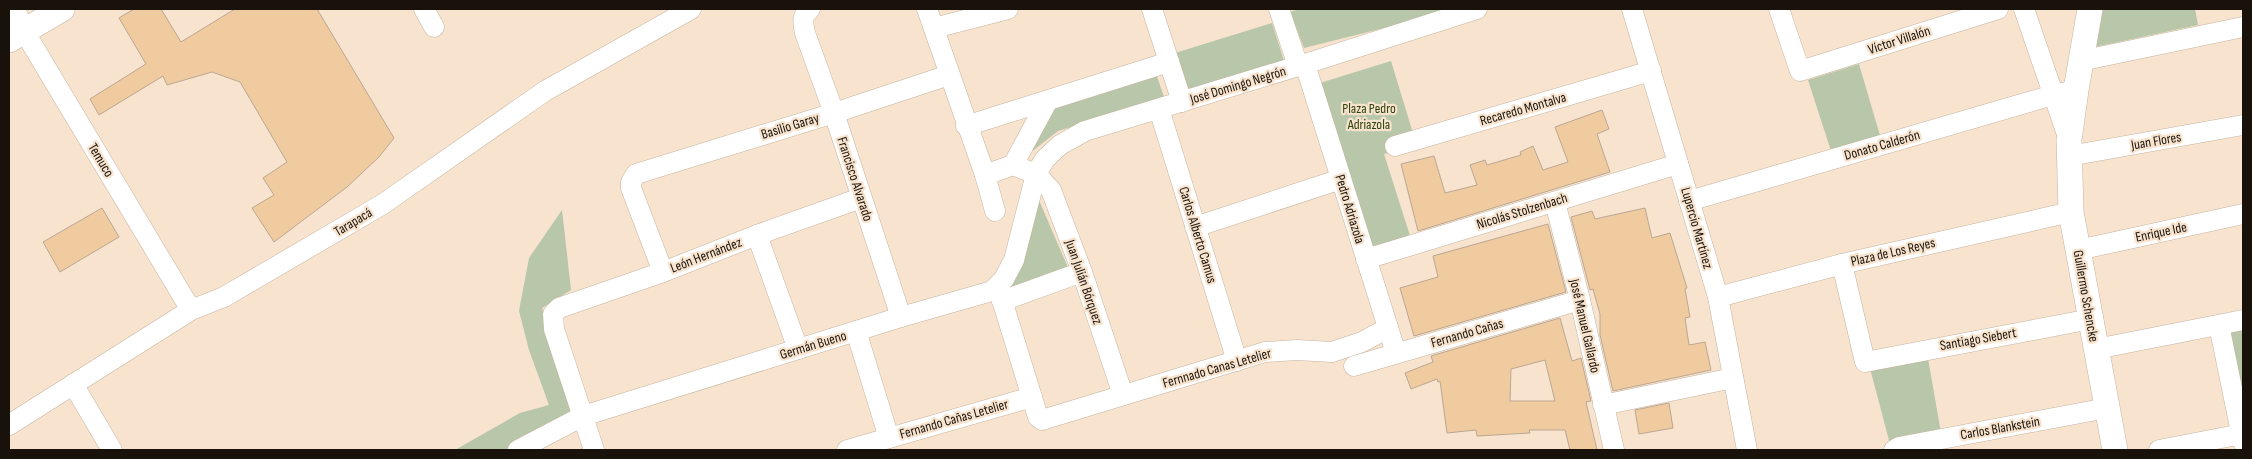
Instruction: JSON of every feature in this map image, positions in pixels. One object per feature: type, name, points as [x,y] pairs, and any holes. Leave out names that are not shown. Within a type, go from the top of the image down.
[{"type":"street","name":"Temuco","points":[[11,9],[17,35],[191,310]]},
{"type":"street","points":[[17,35],[62,9]]},
{"type":"street","points":[[424,9],[434,27]]},
{"type":"street","name":"Tarapacá","points":[[9,425],[191,310],[224,297],[383,204],[545,91],[691,9]]},
{"type":"street","points":[[927,9],[966,126],[985,175],[995,211]]},
{"type":"street","points":[[934,28],[1008,9]]},
{"type":"street","points":[[1152,9],[1182,102]]},
{"type":"street","name":"Pedro Adriazola","points":[[1279,9],[1302,65],[1341,179],[1396,353]]},
{"type":"street","name":"José Domingo Negrón","points":[[1036,174],[1045,159],[1071,137],[1085,131],[1477,9]]},
{"type":"street","name":"Lupercio Martínez","points":[[1632,9],[1718,298],[1747,450]]},
{"type":"street","name":"Víctor Villalón","points":[[1779,9],[1800,72],[1998,9]]},
{"type":"street","name":"Guillermo Schencke","points":[[2024,9],[2064,92],[2069,148],[2071,212],[2115,450]]},
{"type":"street","name":"Guillermo Schencke","points":[[2064,92],[2080,61],[2090,9]]},
{"type":"street","name":"Francisco Alvarado","points":[[808,11],[802,21],[805,33],[834,113],[901,317]]},
{"type":"street","points":[[2080,61],[2243,28]]},
{"type":"street","points":[[966,126],[1169,62]]},
{"type":"street","name":"Recaredo Montalva","points":[[1395,146],[1651,72]]},
{"type":"street","name":"Basilio Garay","points":[[663,272],[631,188],[632,178],[641,172],[834,113],[949,75]]},
{"type":"street","name":"Donato Calderón","points":[[1689,201],[2064,92]]},
{"type":"street","points":[[1013,165],[1047,102]]},
{"type":"street","name":"Carlos Alberto Camus","points":[[1159,109],[1237,361]]},
{"type":"street","name":"Juan Flores","points":[[2069,148],[2243,125]]},
{"type":"street","name":"Nicolás Stolzenbach","points":[[1366,259],[1678,164]]},
{"type":"street","points":[[985,175],[1013,165],[1036,174],[1014,260],[1000,294],[1032,397]]},
{"type":"street","name":"Juan Julián Bórquez","points":[[1036,174],[1052,190],[1082,272],[1123,395]]},
{"type":"street","points":[[1195,226],[1341,179]]},
{"type":"street","name":"León Hernández","points":[[583,416],[554,329],[553,314],[566,304],[663,272],[756,235],[861,198]]},
{"type":"street","name":"José Manuel Gallardo","points":[[1554,202],[1580,300],[1614,450]]},
{"type":"street","name":"Plaza de Los Reyes","points":[[1718,298],[1842,264],[2071,212]]},
{"type":"street","name":"Enrique Ide","points":[[2078,250],[2243,214]]},
{"type":"street","points":[[756,235],[798,349]]},
{"type":"street","name":"Santiago Siebert","points":[[1842,264],[1865,362],[2091,319]]},
{"type":"street","name":"Germán Bueno","points":[[518,450],[583,416],[901,317],[992,291],[1000,294],[1082,272]]},
{"type":"street","name":"Fernando Cañas","points":[[1354,366],[1580,300]]},
{"type":"street","points":[[2096,349],[2243,320]]},
{"type":"street","points":[[2159,450],[2242,438],[2219,325]]},
{"type":"street","name":"Fernnado Canas Letelier","points":[[1032,397],[1038,417],[1046,420],[1265,352],[1281,350],[1332,352],[1362,342],[1388,328]]},
{"type":"street","points":[[856,331],[889,438]]},
{"type":"street","points":[[1603,405],[1733,378]]},
{"type":"street","points":[[73,384],[112,450]]},
{"type":"street","name":"Fernando Cañas Letelier","points":[[847,450],[1032,397]]},
{"type":"street","name":"Carlos Blankstein","points":[[1894,450],[1900,447],[2107,408]]},
{"type":"street","points":[[583,416],[594,450]]},
{"type":"green space","points":[[1299,9],[1460,9],[1304,48],[1290,12]]},
{"type":"green space","points":[[2096,9],[2195,9],[2198,25],[2090,48]]},
{"type":"green space","points":[[1272,23],[1285,64],[1188,93],[1175,53]]},
{"type":"green space","name":"Plaza Pedro Adriazola","points":[[1391,61],[1416,143],[1421,143],[1384,154],[1411,239],[1372,251],[1320,83]]},
{"type":"green space","points":[[1859,64],[1881,139],[1832,154],[1808,80]]},
{"type":"green space","points":[[1155,71],[1164,97],[1058,131],[1030,153],[1051,106]]},
{"type":"green space","points":[[1035,191],[1069,270],[1004,291]]},
{"type":"green space","points":[[562,210],[571,290],[542,308],[567,400],[575,413],[505,450],[455,450],[520,413],[549,405],[529,350],[519,311],[529,258]]},
{"type":"green space","points":[[2243,328],[2243,450],[2216,335]]},
{"type":"green space","points":[[1926,347],[1941,433],[1890,444],[1867,357]]},
{"type":"building","points":[[134,9],[161,9],[181,42],[235,9],[317,9],[394,138],[379,157],[347,187],[274,242],[252,208],[274,195],[263,178],[287,162],[240,82],[212,72],[167,85],[163,76],[99,115],[90,99],[146,64],[119,18]]},
{"type":"building","points":[[1602,110],[1609,129],[1597,134],[1610,172],[1418,231],[1401,164],[1434,156],[1445,193],[1477,185],[1470,165],[1485,160],[1487,165],[1521,155],[1520,152],[1533,146],[1543,170],[1568,162],[1555,127]]},
{"type":"building","points":[[102,208],[119,237],[60,272],[43,242]]},
{"type":"building","points":[[1645,208],[1652,238],[1670,233],[1687,288],[1685,289],[1690,317],[1685,318],[1689,345],[1705,342],[1711,370],[1613,391],[1600,335],[1600,314],[1593,289],[1590,290],[1571,217],[1592,211],[1595,219]]},
{"type":"building","points":[[1548,224],[1566,292],[1414,336],[1400,288],[1438,277],[1433,256]]},
{"type":"building","points":[[1560,318],[1572,361],[1581,358],[1591,401],[1586,402],[1597,450],[1570,450],[1565,430],[1529,430],[1530,433],[1477,436],[1476,430],[1447,433],[1440,381],[1438,382],[1437,379],[1411,389],[1405,373],[1433,362],[1431,356]],"holes":[[[1545,360],[1555,401],[1510,401],[1511,369]]]},
{"type":"building","points":[[1669,403],[1673,428],[1639,434],[1635,410]]}]
